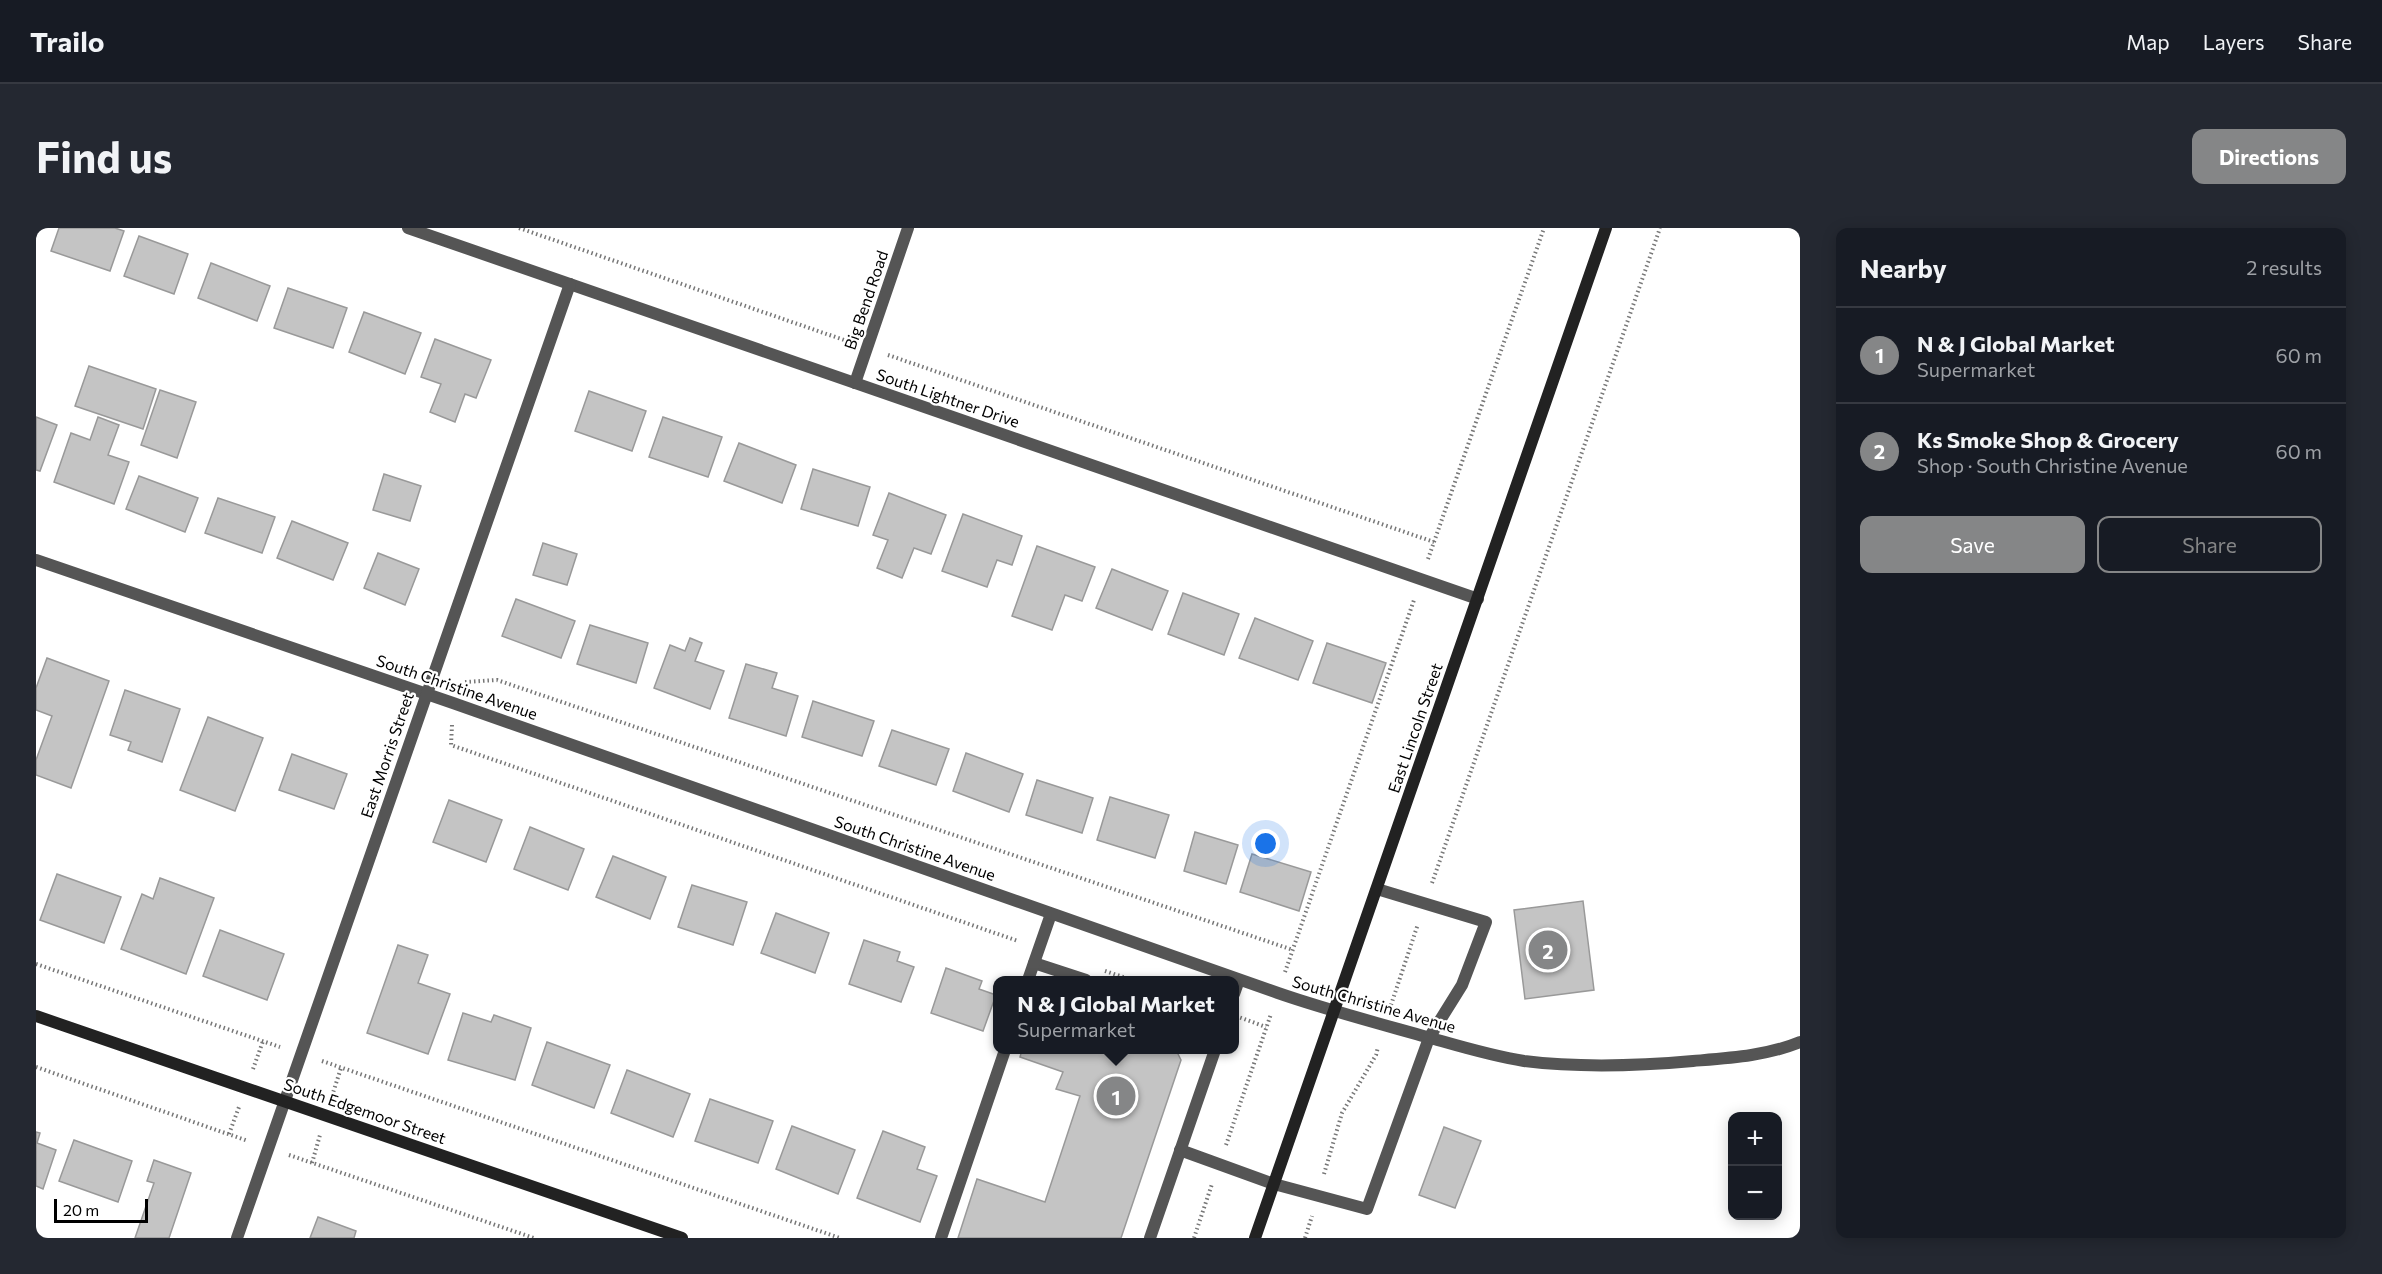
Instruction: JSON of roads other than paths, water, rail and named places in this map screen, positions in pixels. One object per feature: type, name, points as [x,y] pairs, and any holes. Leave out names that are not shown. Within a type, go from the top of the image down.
[{"type":"street","name":"South Lightner Drive","points":[[408,228],[1478,598]]},
{"type":"street","name":"Big Bend Road","points":[[855,383],[908,228]]},
{"type":"street","name":"East Lincoln Street","points":[[1255,1238],[1606,228]]},
{"type":"street","name":"East Morris Street","points":[[237,1238],[570,284]]},
{"type":"street","name":"South Christine Avenue","points":[[36,560],[426,693],[1228,976]]},
{"type":"street","points":[[1180,1150],[1274,1184],[1367,1209],[1429,1038],[1462,985],[1486,922],[1377,888]]},
{"type":"street","points":[[1030,976],[1051,914]]},
{"type":"street","points":[[1034,963],[1072,976]]},
{"type":"street","name":"South Christine Avenue","points":[[1239,980],[1334,1012],[1483,1054],[1525,1061],[1598,1066],[1669,1064],[1778,1051],[1800,1042]]},
{"type":"street","name":"South Edgemoor Street","points":[[36,1016],[682,1238]]},
{"type":"street","points":[[941,1238],[1004,1054]]},
{"type":"street","points":[[1150,1238],[1214,1054]]},
{"type":"place","name":"Ks Smoke Shop & Grocery","points":[[1548,950]]},
{"type":"place","name":"N & J Global Market","points":[[1116,1096]]}]
